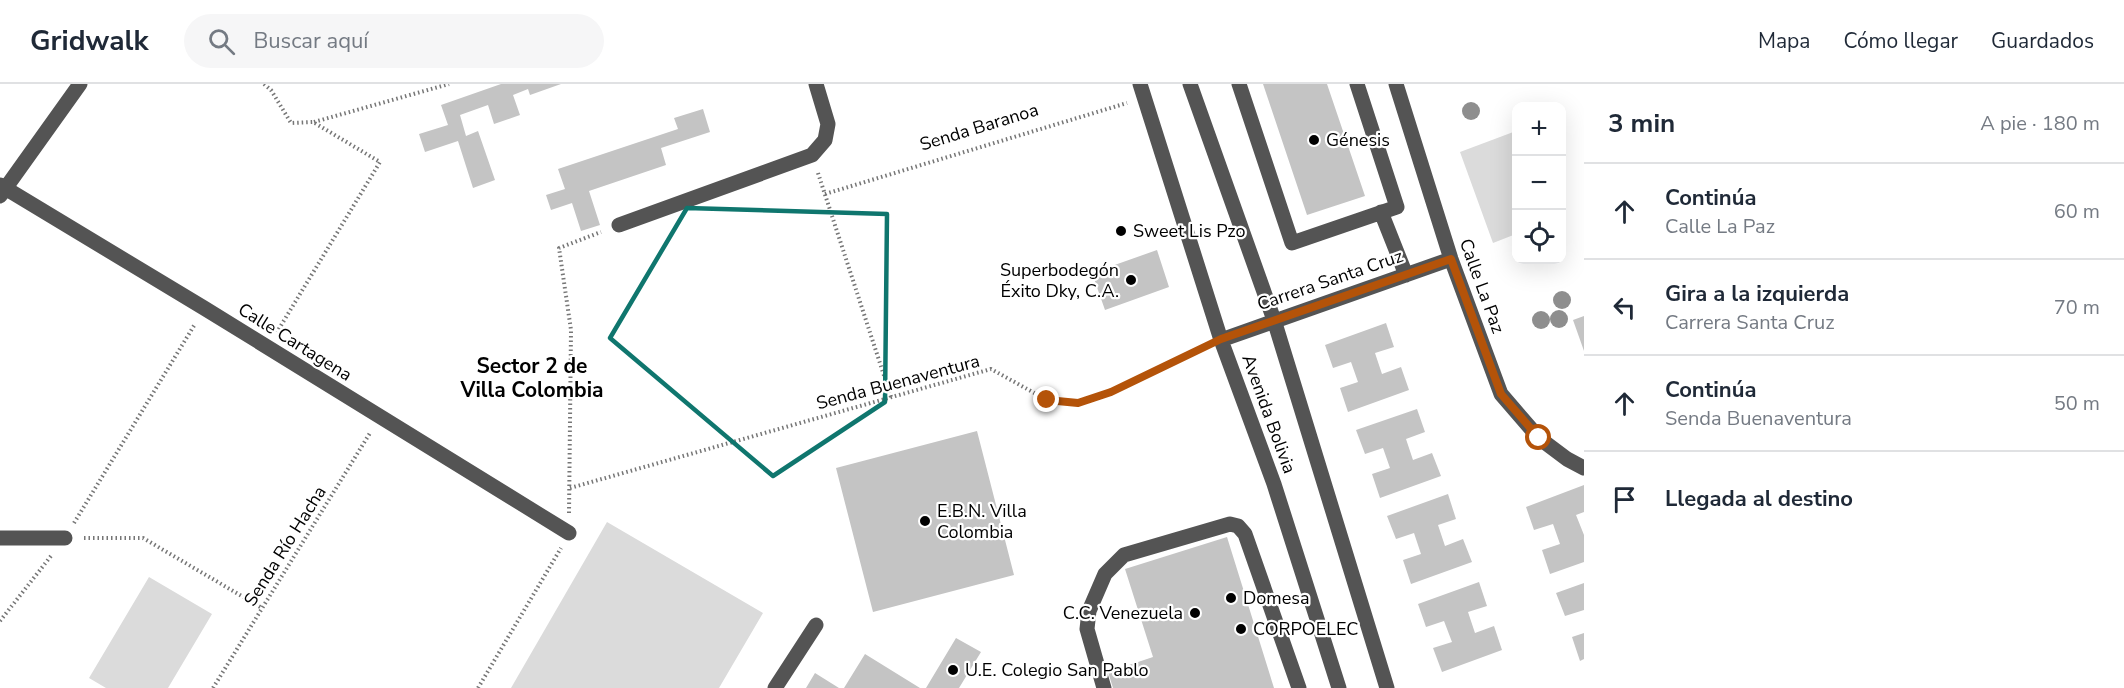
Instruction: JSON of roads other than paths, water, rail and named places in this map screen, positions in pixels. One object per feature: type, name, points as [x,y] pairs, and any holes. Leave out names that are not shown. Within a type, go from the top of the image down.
[{"type":"street","points":[[2,190],[80,84]]},
{"type":"street","points":[[619,225],[812,155],[825,140],[828,124],[816,84]]},
{"type":"street","name":"Avenida Bolivia","points":[[1190,84],[1274,320],[1387,688]]},
{"type":"street","points":[[1239,84],[1292,243],[1397,207],[1357,84]]},
{"type":"street","name":"Calle La Paz","points":[[1396,84],[1451,259],[1501,394],[1539,438],[1567,459],[1584,468]]},
{"type":"street","name":"Avenida Bolivia","points":[[1143,91],[1221,339],[1274,484],[1339,688]]},
{"type":"street","name":"Calle Cartagena","points":[[2,190],[204,308],[569,533]]},
{"type":"street","points":[[1381,212],[1406,275]]},
{"type":"street","name":"Carrera Santa Cruz","points":[[1221,339],[1451,259]]},
{"type":"street","points":[[1104,688],[1087,629],[1089,611],[1105,574],[1124,555],[1230,524],[1238,526],[1245,534],[1299,688]]},
{"type":"street","points":[[0,538],[65,538]]},
{"type":"street","points":[[775,688],[816,625]]},
{"type":"place","name":"Génesis","points":[[1314,140]]},
{"type":"place","name":"Sweet Lis Pzo","points":[[1121,231]]},
{"type":"place","name":"Superbodegón Éxito Dky, C.A.","points":[[1131,280]]},
{"type":"place","name":"E.B.N. Villa Colombia","points":[[925,521]]},
{"type":"place","name":"Domesa","points":[[1231,598]]},
{"type":"place","name":"C.C. Venezuela","points":[[1195,613]]},
{"type":"place","name":"CORPOELEC","points":[[1241,629]]},
{"type":"place","name":"U.E. Colegio San Pablo","points":[[953,670]]},
{"type":"district","name":"Sector 2 de Villa Colombia","points":[[532,378]]}]
